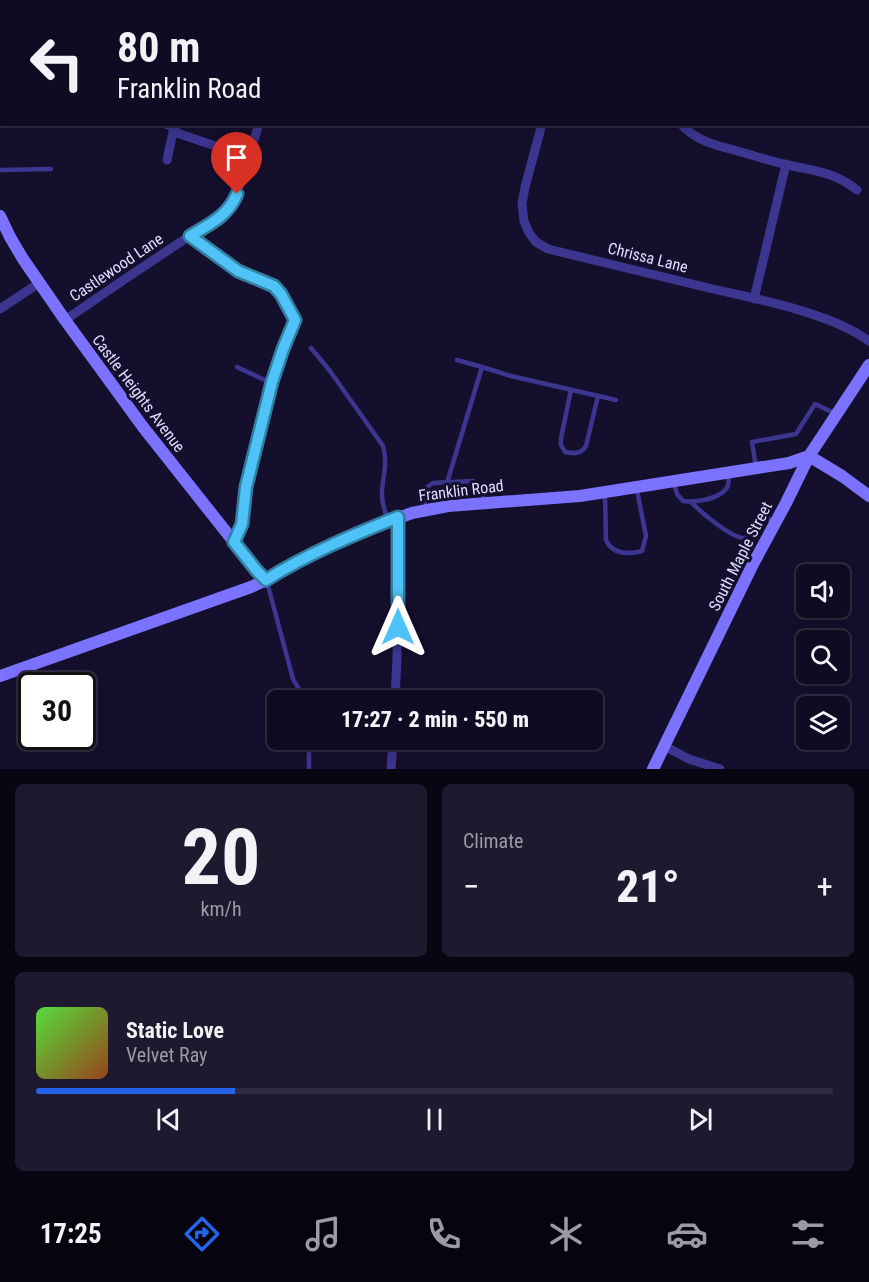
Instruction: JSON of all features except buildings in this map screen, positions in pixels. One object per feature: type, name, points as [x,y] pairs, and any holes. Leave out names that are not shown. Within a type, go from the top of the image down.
[{"type":"street","points":[[167,160],[171,126]]},
{"type":"street","points":[[172,126],[177,134],[248,157]]},
{"type":"street","name":"Castlewood Lane","points":[[65,320],[227,212],[233,204],[258,126]]},
{"type":"street","name":"Chrissa Lane","points":[[541,126],[522,204],[528,233],[536,242],[548,249],[806,313],[843,326],[869,341]]},
{"type":"street","points":[[683,126],[696,137],[711,144],[831,174],[857,190]]},
{"type":"street","points":[[754,299],[786,164]]},
{"type":"street","name":"Castle Heights Avenue","points":[[0,216],[10,237],[39,283],[143,427],[266,580]]},
{"type":"street","points":[[0,309],[39,283]]},
{"type":"street","name":"South Maple Street","points":[[653,769],[747,576],[809,456],[869,365]]},
{"type":"street","points":[[809,456],[869,496]]},
{"type":"street","name":"Franklin Road","points":[[0,676],[251,587],[356,533],[426,510],[605,492],[789,463],[809,456]]},
{"type":"street","points":[[393,519],[397,657],[395,690]]},
{"type":"street","points":[[664,746],[689,759],[720,769]]},
{"type":"street","points":[[391,769],[392,750]]},
{"type":"lane","points":[[0,170],[51,169]]},
{"type":"lane","points":[[190,236],[238,271],[274,286],[295,320],[272,382],[246,487],[242,524],[234,542]]},
{"type":"lane","points":[[311,348],[330,371],[382,446],[387,458],[381,494],[385,512],[393,519]]},
{"type":"lane","points":[[457,360],[511,376],[616,400]]},
{"type":"lane","points":[[237,367],[272,382]]},
{"type":"lane","points":[[447,483],[482,367]]},
{"type":"lane","points":[[571,390],[561,438],[561,445],[565,452],[578,453],[584,450],[598,396]]},
{"type":"lane","points":[[756,468],[752,442],[796,434],[815,404],[837,414]]},
{"type":"lane","points":[[673,481],[683,501],[692,503],[705,500],[726,489],[729,482],[728,472]]},
{"type":"lane","points":[[426,510],[425,493],[433,483],[473,481],[479,484],[484,503]]},
{"type":"lane","points":[[605,492],[606,540],[609,547],[614,551],[634,553],[642,551],[646,536],[636,487]]},
{"type":"lane","points":[[692,503],[705,516],[742,539],[747,538],[762,517],[765,516],[775,523]]},
{"type":"lane","points":[[266,580],[294,679],[299,690]]},
{"type":"lane","points":[[309,750],[309,769]]},
{"type":"route","points":[[237,194],[227,212],[190,236],[238,271],[274,286],[295,320],[272,382],[246,487],[242,524],[234,542],[266,580],[290,565],[356,533],[398,517],[398,627]]}]
